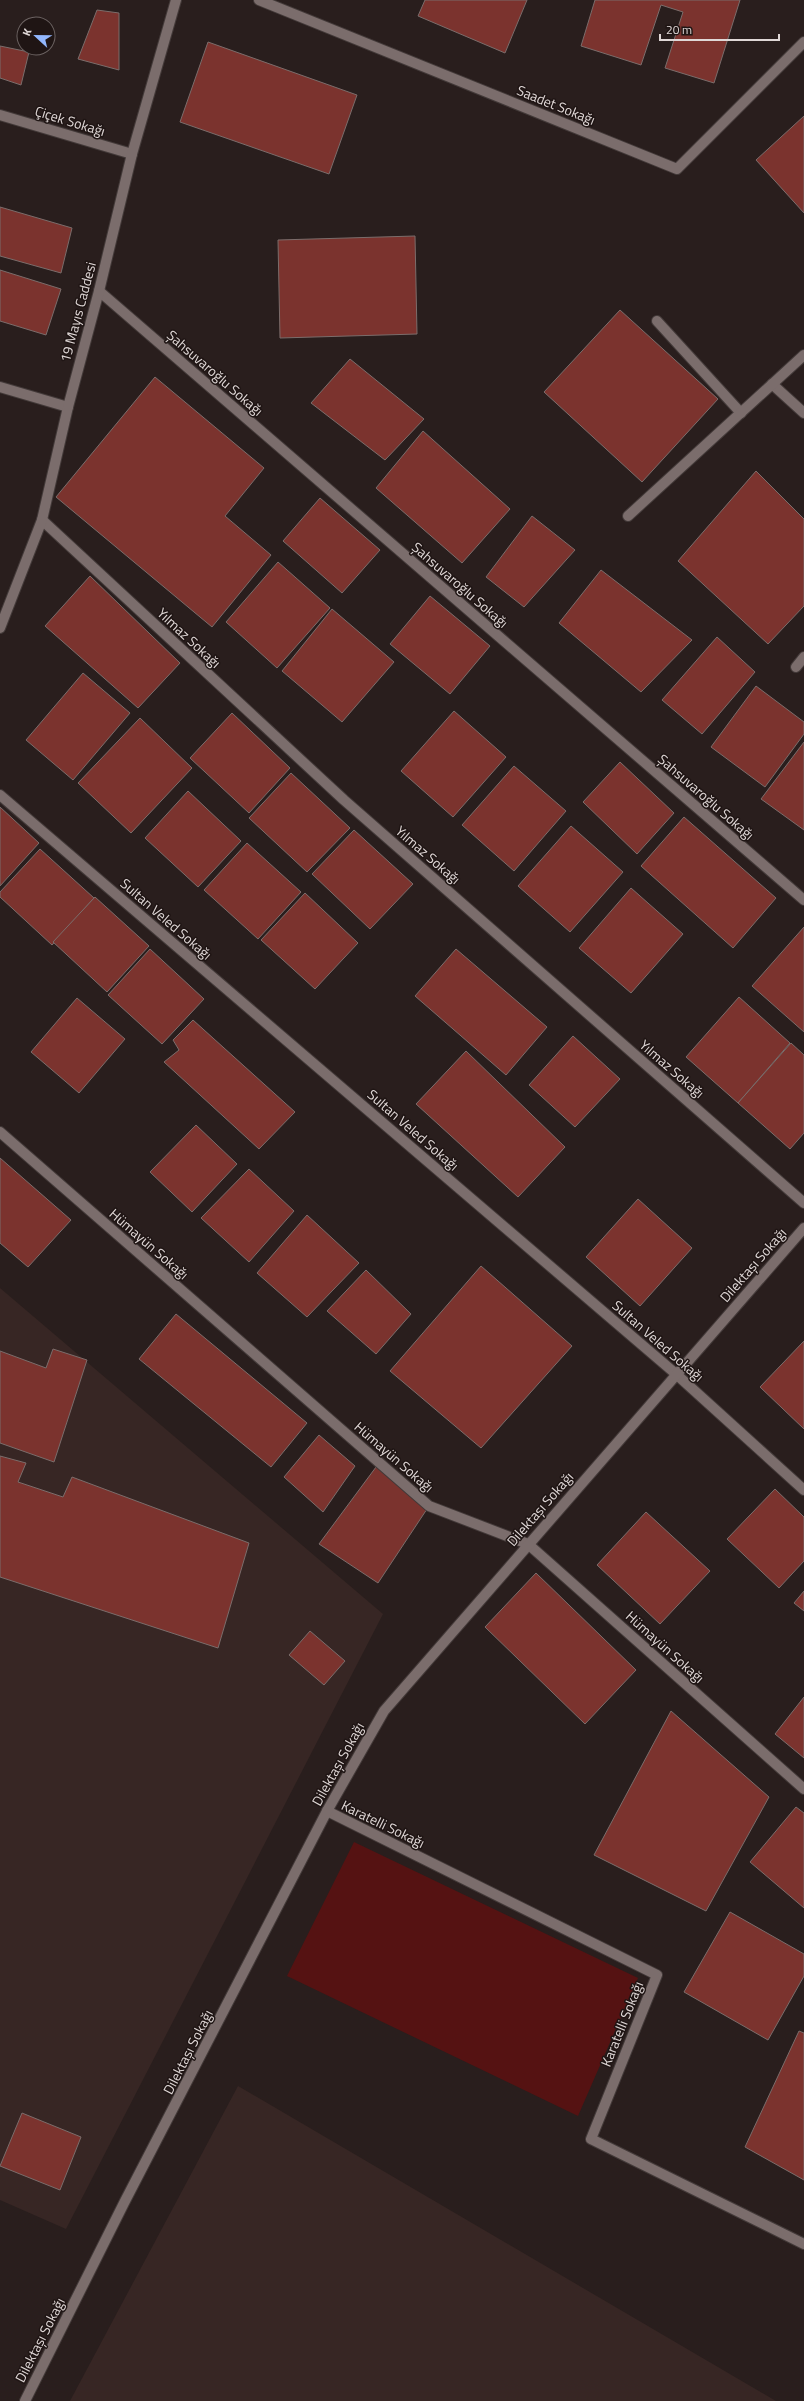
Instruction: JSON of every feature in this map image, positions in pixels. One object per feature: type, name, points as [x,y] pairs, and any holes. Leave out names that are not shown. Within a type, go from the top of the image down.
[{"type":"street","name":"19 Mayıs Caddesi","points":[[0,628],[42,520],[68,407],[99,291],[132,154],[176,0]]},
{"type":"street","name":"Saadet Sokağı","points":[[259,0],[677,168],[804,42]]},
{"type":"street","name":"Çiçek Sokağı","points":[[0,115],[132,154]]},
{"type":"street","name":"Şahsuvaroğlu Sokağı","points":[[99,291],[804,900]]},
{"type":"street","points":[[657,321],[741,413]]},
{"type":"street","points":[[628,516],[804,355]]},
{"type":"street","points":[[772,384],[804,413]]},
{"type":"street","points":[[0,387],[68,407]]},
{"type":"street","name":"Yılmaz Sokağı","points":[[42,520],[344,800],[804,1203]]},
{"type":"street","points":[[796,667],[804,657]]},
{"type":"street","name":"Sultan Veled Sokağı","points":[[0,795],[676,1374],[804,1490]]},
{"type":"street","name":"Hümayün Sokağı","points":[[0,1132],[429,1506],[528,1544],[804,1789]]},
{"type":"street","name":"Dilektaşı Sokağı","points":[[25,2401],[124,2203],[327,1811],[384,1711],[804,1228]]},
{"type":"street","name":"Karatelli Sokağı","points":[[327,1811],[657,1975],[591,2139],[804,2244]]},
{"type":"shaded area","points":[[0,1288],[383,1614],[66,2229],[0,2200]]},
{"type":"shaded area","points":[[354,1842],[638,1978],[578,2116],[287,1976]]},
{"type":"shaded area","points":[[238,2086],[776,2401],[70,2401]]},
{"type":"building","points":[[425,0],[527,0],[505,53],[418,16]]},
{"type":"building","points":[[595,0],[740,0],[714,83],[665,68],[683,12],[661,5],[641,65],[581,46]]},
{"type":"building","points":[[97,10],[119,13],[119,70],[78,59]]},
{"type":"building","points":[[208,42],[357,95],[329,174],[180,122]]},
{"type":"building","points":[[0,46],[16,49],[16,56],[28,56],[21,85],[0,78]]},
{"type":"building","points":[[804,116],[804,213],[756,160]]},
{"type":"building","points":[[0,207],[72,228],[61,273],[0,256]]},
{"type":"building","points":[[415,236],[417,334],[280,338],[278,240]]},
{"type":"building","points":[[0,270],[61,289],[46,335],[0,321]]},
{"type":"building","points":[[620,310],[718,399],[642,482],[544,392]]},
{"type":"building","points":[[350,359],[424,419],[385,460],[311,403]]},
{"type":"building","points":[[155,377],[264,468],[225,516],[271,555],[212,627],[56,497]]},
{"type":"building","points":[[423,431],[510,509],[462,563],[376,488]]},
{"type":"building","points":[[756,471],[804,519],[804,606],[768,644],[678,561]]},
{"type":"building","points":[[320,498],[380,550],[342,593],[283,541]]},
{"type":"building","points":[[532,516],[575,550],[524,607],[486,577]]},
{"type":"building","points":[[278,562],[330,608],[277,668],[226,622]]},
{"type":"building","points":[[601,570],[692,640],[641,692],[559,623]]},
{"type":"building","points":[[90,576],[180,663],[138,708],[45,626]]},
{"type":"building","points":[[430,596],[490,646],[450,694],[390,644]]},
{"type":"building","points":[[332,609],[394,662],[342,722],[282,671]]},
{"type":"building","points":[[717,637],[755,672],[702,734],[662,700]]},
{"type":"building","points":[[83,673],[130,713],[73,780],[26,740]]},
{"type":"building","points":[[756,686],[804,722],[804,734],[765,787],[711,747]]},
{"type":"building","points":[[454,711],[506,757],[453,817],[401,771]]},
{"type":"building","points":[[232,713],[290,768],[249,813],[190,758]]},
{"type":"building","points":[[140,718],[192,768],[131,833],[78,783]]},
{"type":"building","points":[[804,742],[804,830],[761,799]]},
{"type":"building","points":[[620,762],[674,813],[637,854],[583,802]]},
{"type":"building","points":[[514,766],[566,811],[514,871],[462,825]]},
{"type":"building","points":[[291,773],[350,828],[307,872],[249,818]]},
{"type":"building","points":[[188,791],[241,841],[198,887],[145,838]]},
{"type":"building","points":[[0,807],[39,843],[0,886]]},
{"type":"building","points":[[684,817],[776,898],[733,948],[641,866]]},
{"type":"building","points":[[571,826],[623,872],[570,932],[518,886]]},
{"type":"building","points":[[354,830],[413,884],[370,929],[312,874]]},
{"type":"building","points":[[247,843],[301,892],[258,939],[204,890]]},
{"type":"building","points":[[40,849],[94,898],[52,945],[0,897],[0,892]]},
{"type":"building","points":[[631,888],[683,934],[631,993],[579,948]]},
{"type":"building","points":[[305,893],[358,943],[315,989],[261,940]]},
{"type":"building","points":[[95,897],[149,946],[107,992],[53,942]]},
{"type":"building","points":[[804,927],[804,1032],[752,986]]},
{"type":"building","points":[[150,949],[204,999],[162,1044],[108,995]]},
{"type":"building","points":[[456,949],[547,1027],[506,1075],[415,996]]},
{"type":"building","points":[[739,997],[790,1043],[738,1103],[686,1057]]},
{"type":"building","points":[[77,998],[125,1039],[79,1093],[31,1052]]},
{"type":"building","points":[[193,1020],[295,1112],[259,1149],[164,1062],[179,1050],[173,1040]]},
{"type":"building","points":[[573,1036],[620,1079],[575,1127],[529,1085]]},
{"type":"building","points":[[791,1043],[804,1055],[804,1133],[790,1149],[738,1103]]},
{"type":"building","points":[[466,1051],[565,1147],[518,1197],[416,1104]]},
{"type":"building","points":[[196,1125],[237,1164],[192,1212],[150,1172]]},
{"type":"building","points":[[0,1158],[71,1220],[28,1267],[0,1243]]},
{"type":"building","points":[[249,1169],[294,1211],[249,1262],[201,1218]]},
{"type":"building","points":[[638,1199],[692,1248],[640,1306],[586,1257]]},
{"type":"building","points":[[307,1215],[359,1263],[307,1317],[257,1273]]},
{"type":"building","points":[[481,1266],[572,1346],[481,1448],[390,1371]]},
{"type":"building","points":[[366,1270],[411,1314],[376,1354],[327,1311]]},
{"type":"building","points":[[176,1314],[307,1423],[271,1467],[139,1359]]},
{"type":"building","points":[[804,1341],[804,1429],[760,1387]]},
{"type":"building","points":[[53,1349],[87,1360],[54,1462],[0,1443],[0,1351],[46,1368]]},
{"type":"building","points":[[319,1435],[355,1466],[323,1512],[284,1477]]},
{"type":"building","points":[[0,1456],[26,1463],[18,1482],[63,1497],[72,1477],[249,1543],[218,1648],[0,1577]]},
{"type":"building","points":[[379,1463],[429,1506],[378,1583],[319,1544]]},
{"type":"building","points":[[775,1489],[804,1517],[804,1561],[779,1588],[727,1539]]},
{"type":"building","points":[[646,1512],[710,1571],[660,1624],[597,1565]]},
{"type":"building","points":[[536,1573],[636,1670],[585,1724],[485,1627]]},
{"type":"building","points":[[804,1591],[804,1611],[794,1603]]},
{"type":"building","points":[[310,1631],[345,1661],[324,1685],[289,1655]]},
{"type":"building","points":[[804,1697],[804,1758],[775,1734]]},
{"type":"building","points":[[671,1711],[769,1797],[706,1911],[594,1855]]},
{"type":"building","points":[[796,1807],[804,1813],[804,1908],[750,1862]]},
{"type":"building","points":[[730,1912],[804,1954],[804,1976],[768,2040],[684,1992]]},
{"type":"building","points":[[799,2031],[804,2033],[804,2180],[745,2147]]},
{"type":"building","points":[[22,2113],[81,2137],[60,2190],[0,2166]]}]
